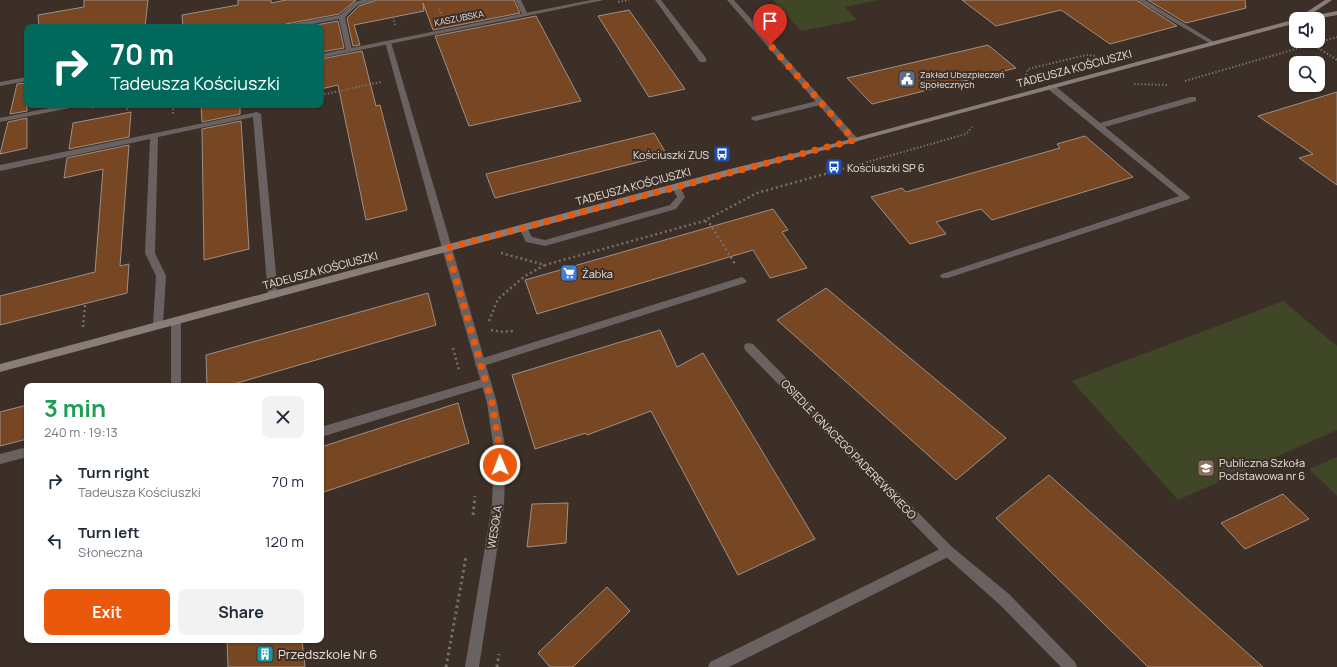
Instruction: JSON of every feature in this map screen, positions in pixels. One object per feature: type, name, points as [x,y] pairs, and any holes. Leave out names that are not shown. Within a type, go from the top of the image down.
[{"type":"street","points":[[301,24],[342,16],[356,3],[373,0]]},
{"type":"street","points":[[518,0],[525,15]]},
{"type":"street","name":"KASZUBSKA","points":[[324,55],[601,0]]},
{"type":"street","points":[[658,0],[703,60]]},
{"type":"street","points":[[730,0],[854,140]]},
{"type":"street","points":[[1140,0],[1213,44]]},
{"type":"street","points":[[1310,12],[1329,0]]},
{"type":"street","points":[[1325,15],[1337,13]]},
{"type":"street","points":[[342,16],[349,50]]},
{"type":"street","name":"TADEUSZA KOŚCIUSZKI","points":[[0,368],[1289,23]]},
{"type":"street","name":"WESOŁA","points":[[388,42],[492,403],[500,451],[498,498],[472,667]]},
{"type":"street","points":[[0,84],[24,80]]},
{"type":"street","points":[[945,276],[1186,196],[1051,87]]},
{"type":"street","points":[[1098,126],[1193,99]]},
{"type":"street","points":[[755,119],[821,102]]},
{"type":"street","points":[[0,120],[60,108]]},
{"type":"street","points":[[0,168],[257,114],[273,295]]},
{"type":"street","points":[[154,135],[150,253],[161,276],[158,325]]},
{"type":"street","points":[[523,228],[529,240],[545,243],[673,207],[681,197],[676,187]]},
{"type":"street","points":[[480,363],[742,281]]},
{"type":"street","points":[[176,320],[176,383]]},
{"type":"street","name":"OSIEDLE IGNACEGO PADEREWSKIEGO","points":[[749,346],[948,551],[1004,600],[1070,667]]},
{"type":"street","points":[[324,431],[486,382]]},
{"type":"street","points":[[0,459],[24,453]]},
{"type":"street","points":[[715,667],[948,551]]},
{"type":"path","points":[[1325,40],[1337,37]]},
{"type":"path","points":[[1182,82],[1297,48]]},
{"type":"path","points":[[1318,48],[1337,60]]},
{"type":"path","points":[[1026,76],[1028,69],[1086,56],[1099,56]]},
{"type":"path","points":[[324,94],[383,81]]},
{"type":"path","points":[[1132,84],[1167,86],[1174,84]]},
{"type":"path","points":[[728,266],[735,264],[710,224],[704,221],[757,193],[966,134],[974,126]]},
{"type":"path","points":[[488,324],[498,299],[525,276],[545,265]]},
{"type":"path","points":[[83,327],[85,305]]},
{"type":"path","points":[[490,330],[503,332],[522,328]]},
{"type":"path","points":[[452,344],[464,388]]},
{"type":"path","points":[[472,523],[476,493]]},
{"type":"path","points":[[446,667],[466,553]]},
{"type":"green space","points":[[773,0],[879,0],[845,7],[857,20],[801,31]]},
{"type":"green space","points":[[1283,301],[1337,346],[1337,430],[1178,500],[1072,381]]},
{"type":"green space","points":[[1337,457],[1337,496],[1309,469]]},
{"type":"building","points":[[84,0],[148,0],[145,24],[39,24],[38,15],[84,7]]},
{"type":"building","points":[[238,0],[271,0],[271,3],[286,0],[356,0],[339,14],[286,24],[183,24],[182,15],[238,5]]},
{"type":"building","points":[[377,0],[514,0],[520,13],[433,30],[423,3],[424,11],[354,25],[360,45],[353,46],[347,18],[359,6]]},
{"type":"building","points":[[962,0],[1136,0],[1177,26],[1110,44],[1061,10],[996,26]]},
{"type":"building","points":[[1148,0],[1245,0],[1246,8],[1186,23]]},
{"type":"building","points":[[629,10],[685,89],[649,97],[598,16]]},
{"type":"building","points":[[536,16],[581,101],[469,126],[435,36]]},
{"type":"building","points":[[338,21],[344,48],[324,51],[324,24],[322,24]]},
{"type":"building","name":"Zakład Ubezpieczeń Społecznych","points":[[988,45],[1016,68],[872,104],[847,78]]},
{"type":"building","points":[[362,51],[376,106],[380,105],[407,210],[366,220],[338,85],[324,88],[324,58]]},
{"type":"building","points":[[24,83],[24,108],[27,108],[27,111],[10,114],[17,84]]},
{"type":"building","points":[[1337,92],[1337,185],[1299,158],[1313,154],[1258,116]]},
{"type":"building","points":[[201,108],[240,108],[240,114],[202,122]]},
{"type":"building","points":[[131,112],[129,137],[69,149],[73,123]]},
{"type":"building","points":[[27,118],[27,148],[0,154],[8,122]]},
{"type":"building","points":[[241,121],[249,249],[204,260],[202,129]]},
{"type":"building","points":[[654,133],[667,155],[495,198],[486,174]]},
{"type":"building","points":[[1085,136],[1133,177],[992,220],[981,209],[936,222],[946,234],[910,244],[871,197],[902,188],[906,192],[1060,148],[1057,144]]},
{"type":"building","points":[[129,145],[120,266],[129,264],[127,293],[0,325],[0,296],[95,272],[103,169],[64,178],[67,158]]},
{"type":"building","points":[[773,209],[788,230],[782,232],[807,268],[770,278],[753,250],[537,314],[525,280]]},
{"type":"building","points":[[826,288],[1006,438],[956,480],[777,320]]},
{"type":"building","points":[[428,293],[436,325],[237,383],[207,383],[206,355]]},
{"type":"building","points":[[660,330],[677,367],[703,353],[815,539],[738,575],[651,411],[587,435],[586,433],[535,449],[512,375]]},
{"type":"building","points":[[458,403],[469,443],[324,492],[324,446]]},
{"type":"building","points":[[24,406],[24,440],[0,446],[0,412]]},
{"type":"building","points":[[1049,475],[1263,667],[1148,667],[996,518]]},
{"type":"building","points":[[1283,494],[1309,519],[1245,549],[1221,523]]},
{"type":"building","points":[[568,503],[566,543],[527,547],[532,504]]},
{"type":"building","points":[[607,587],[630,611],[573,667],[550,667],[538,653]]},
{"type":"building","name":"Przedszkole Nr 6","points":[[227,643],[302,643],[305,667],[228,667]]},
{"type":"place","name":"Zakład Ubezpieczeń Społecznych","points":[[907,79]]},
{"type":"place","name":"Kościuszki ZUS","points":[[722,154]]},
{"type":"place","name":"Kościuszki SP 6","points":[[834,167]]},
{"type":"place","name":"Żabka","points":[[569,273]]},
{"type":"place","name":"Publiczna Szkoła Podstawowa nr 6","points":[[1206,468]]},
{"type":"place","name":"Przedszkole Nr 6","points":[[265,654]]},
{"type":"route","points":[[500,465],[500,451],[492,403],[447,248],[854,140],[770,45]]}]
